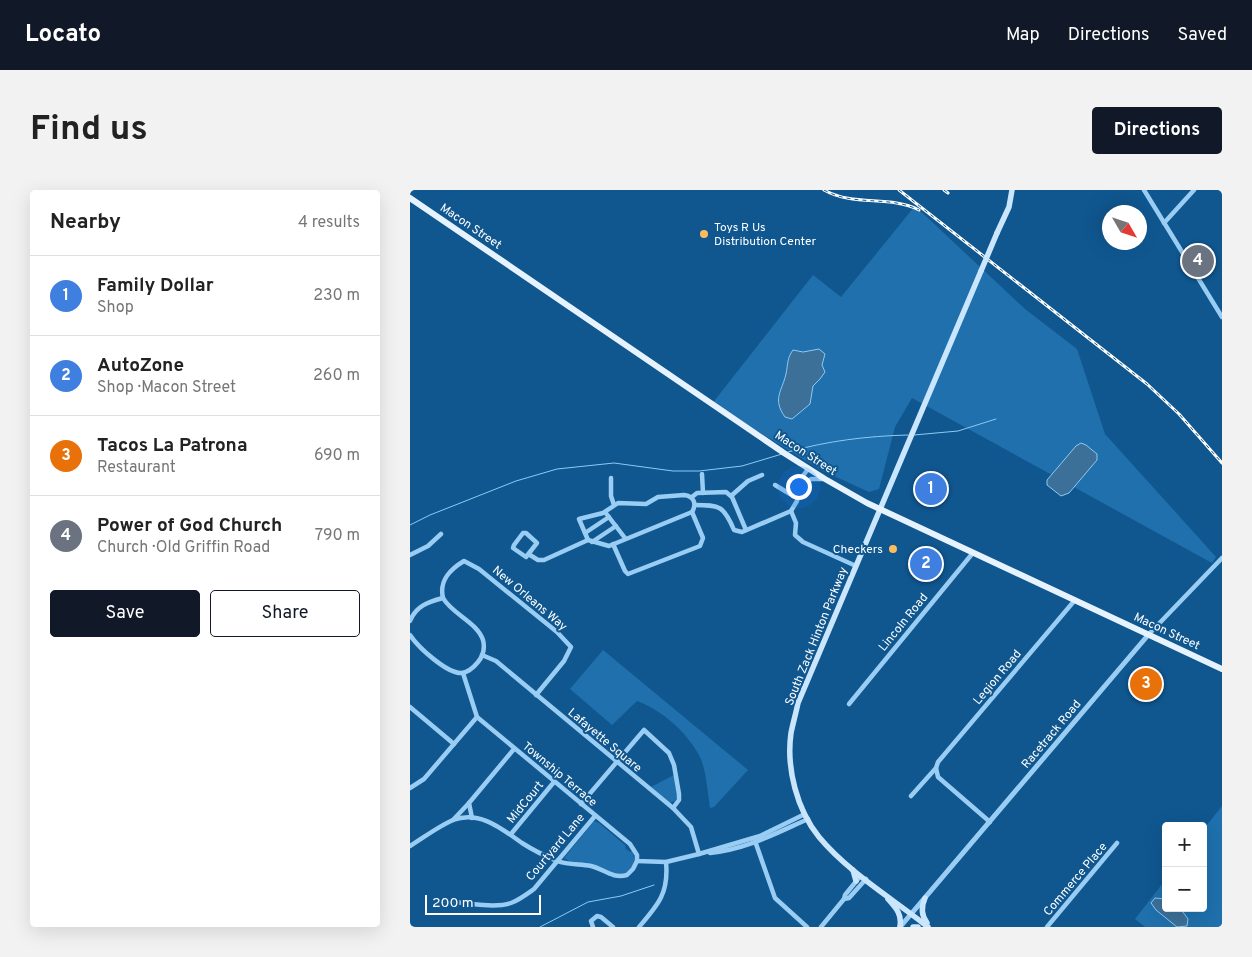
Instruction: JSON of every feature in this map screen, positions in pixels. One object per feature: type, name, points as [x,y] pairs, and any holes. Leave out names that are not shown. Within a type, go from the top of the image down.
[{"type":"main road","name":"South Zack Hinton Parkway","points":[[929,927],[863,877],[819,836],[806,816],[793,779],[791,732],[798,703],[1008,207],[1012,190]]},
{"type":"main road","name":"Macon Street","points":[[410,198],[825,479],[880,510],[1222,669]]},
{"type":"main road","points":[[850,866],[855,873],[856,881]]},
{"type":"main road","points":[[882,892],[900,913],[902,918],[900,927]]},
{"type":"main road","points":[[925,898],[922,915],[929,927]]},
{"type":"main road","points":[[913,927],[918,927]]},
{"type":"street","points":[[1144,190],[1222,317]]},
{"type":"street","points":[[1164,223],[1194,190]]},
{"type":"street","points":[[695,505],[712,505],[721,508],[734,530],[737,532],[746,530],[791,511],[797,501],[800,480],[808,469]]},
{"type":"street","points":[[702,474],[703,492]]},
{"type":"street","points":[[731,496],[748,481],[762,475]]},
{"type":"street","points":[[611,478],[611,496],[614,505]]},
{"type":"street","points":[[774,485],[790,494],[798,492],[811,478],[825,479]]},
{"type":"street","points":[[692,498],[697,493],[726,492],[731,496],[746,530]]},
{"type":"street","points":[[585,533],[607,514],[614,505],[618,503],[646,504],[662,497],[684,495],[692,498],[695,505],[692,512],[676,520],[625,538],[609,546],[590,541],[585,533],[579,519],[607,514]]},
{"type":"street","points":[[791,511],[796,523],[795,535],[803,542],[856,566]]},
{"type":"street","points":[[613,544],[625,572],[628,574],[700,546],[703,538],[692,512]]},
{"type":"street","points":[[607,514],[625,538]]},
{"type":"street","points":[[530,555],[538,560],[544,560],[590,541],[616,526]]},
{"type":"street","points":[[523,533],[526,533],[537,543],[530,555],[524,557],[513,548],[523,533]]},
{"type":"street","points":[[410,555],[428,546],[441,534]]},
{"type":"street","name":"Lincoln Road","points":[[850,704],[972,554]]},
{"type":"street","name":"Racetrack Road","points":[[900,927],[1149,634],[1222,558]]},
{"type":"street","name":"New Orleans Way","points":[[443,598],[441,592],[443,581],[454,567],[464,561],[479,569],[558,632],[571,647],[564,661],[536,695]]},
{"type":"street","points":[[410,622],[417,609],[443,598],[449,607],[480,634],[483,641],[482,655],[476,665],[463,673],[454,672],[419,647],[410,635]]},
{"type":"street","name":"Legion Road","points":[[911,796],[1074,600]]},
{"type":"street","name":"Lafayette Square","points":[[482,655],[496,661],[673,808],[690,827],[699,854]]},
{"type":"street","points":[[411,786],[424,779],[477,717],[463,673]]},
{"type":"street","points":[[410,708],[454,744]]},
{"type":"street","name":"Township Terrace","points":[[477,717],[630,844],[637,855],[637,861]]},
{"type":"street","points":[[581,804],[644,730],[669,753],[674,765],[679,800],[673,808]]},
{"type":"street","points":[[410,846],[453,820],[514,749]]},
{"type":"street","points":[[936,768],[938,777],[990,822]]},
{"type":"street","name":"MidCourt","points":[[511,834],[554,782]]},
{"type":"street","points":[[469,803],[472,818]]},
{"type":"street","name":"Courtyard Lane","points":[[444,901],[495,905],[510,904],[523,897],[534,889],[595,816]]},
{"type":"street","points":[[453,820],[472,818],[491,822],[534,850],[557,861],[567,864],[591,866],[613,876],[620,877],[627,875],[637,861],[666,862],[699,854],[723,852],[755,840],[806,816]]},
{"type":"street","points":[[755,840],[775,898],[807,927]]},
{"type":"street","name":"Commerce Place","points":[[1047,927],[1117,843]]},
{"type":"street","points":[[639,927],[655,908],[664,892],[667,872],[666,862]]},
{"type":"street","points":[[821,927],[856,881],[863,877]]},
{"type":"street","points":[[844,899],[849,898],[863,877]]},
{"type":"street","points":[[593,927],[591,921],[597,916],[613,927]]},
{"type":"shaded area","points":[[915,206],[1025,309],[1077,349],[1105,434],[1216,557],[1212,563],[912,398],[895,427],[879,489],[869,492],[821,470],[711,405],[813,275],[841,297]]},
{"type":"shaded area","points":[[819,349],[825,354],[822,365],[825,372],[813,386],[810,404],[792,419],[785,417],[779,405],[779,395],[788,361],[793,350],[803,352]]},
{"type":"shaded area","points":[[1081,443],[1097,454],[1097,460],[1069,493],[1061,496],[1047,485],[1047,480],[1076,446]]},
{"type":"shaded area","points":[[603,650],[748,770],[714,807],[710,808],[700,757],[689,739],[665,716],[637,701],[612,725],[570,689]]},
{"type":"shaded area","points":[[674,775],[678,794],[675,801],[670,803],[651,787]]},
{"type":"shaded area","points":[[1222,806],[1222,927],[1145,927],[1135,919],[1162,884],[1162,912],[1207,912],[1207,825]]},
{"type":"shaded area","points":[[594,821],[599,823],[626,846],[625,848],[630,852],[632,851],[633,866],[626,874],[622,875],[570,862],[564,858]]},
{"type":"shaded area","points":[[1155,898],[1162,899],[1162,912],[1183,912],[1188,919],[1187,926],[1177,927],[1156,910],[1151,903]]},
{"type":"waterway","points":[[914,435],[958,431],[996,419]]},
{"type":"waterway","points":[[788,452],[847,440],[908,435]]},
{"type":"waterway","points":[[410,525],[430,515],[516,481],[557,469],[614,463],[673,471],[699,471],[742,466],[782,454]]},
{"type":"waterway","points":[[540,927],[588,902],[621,896],[654,885]]},
{"type":"railway","points":[[824,190],[847,198],[896,203],[919,210]]},
{"type":"railway","points":[[899,190],[1147,384],[1179,414],[1222,463]]},
{"type":"railway","points":[[944,190],[948,193]]},
{"type":"place","name":"Toys R Us Distribution Center","points":[[704,234]]},
{"type":"place","name":"Power of God Church","points":[[1198,261]]},
{"type":"place","name":"Family Dollar","points":[[931,489]]},
{"type":"place","name":"Checkers","points":[[893,549]]},
{"type":"place","name":"AutoZone","points":[[926,564]]},
{"type":"place","name":"Tacos La Patrona","points":[[1146,684]]}]
